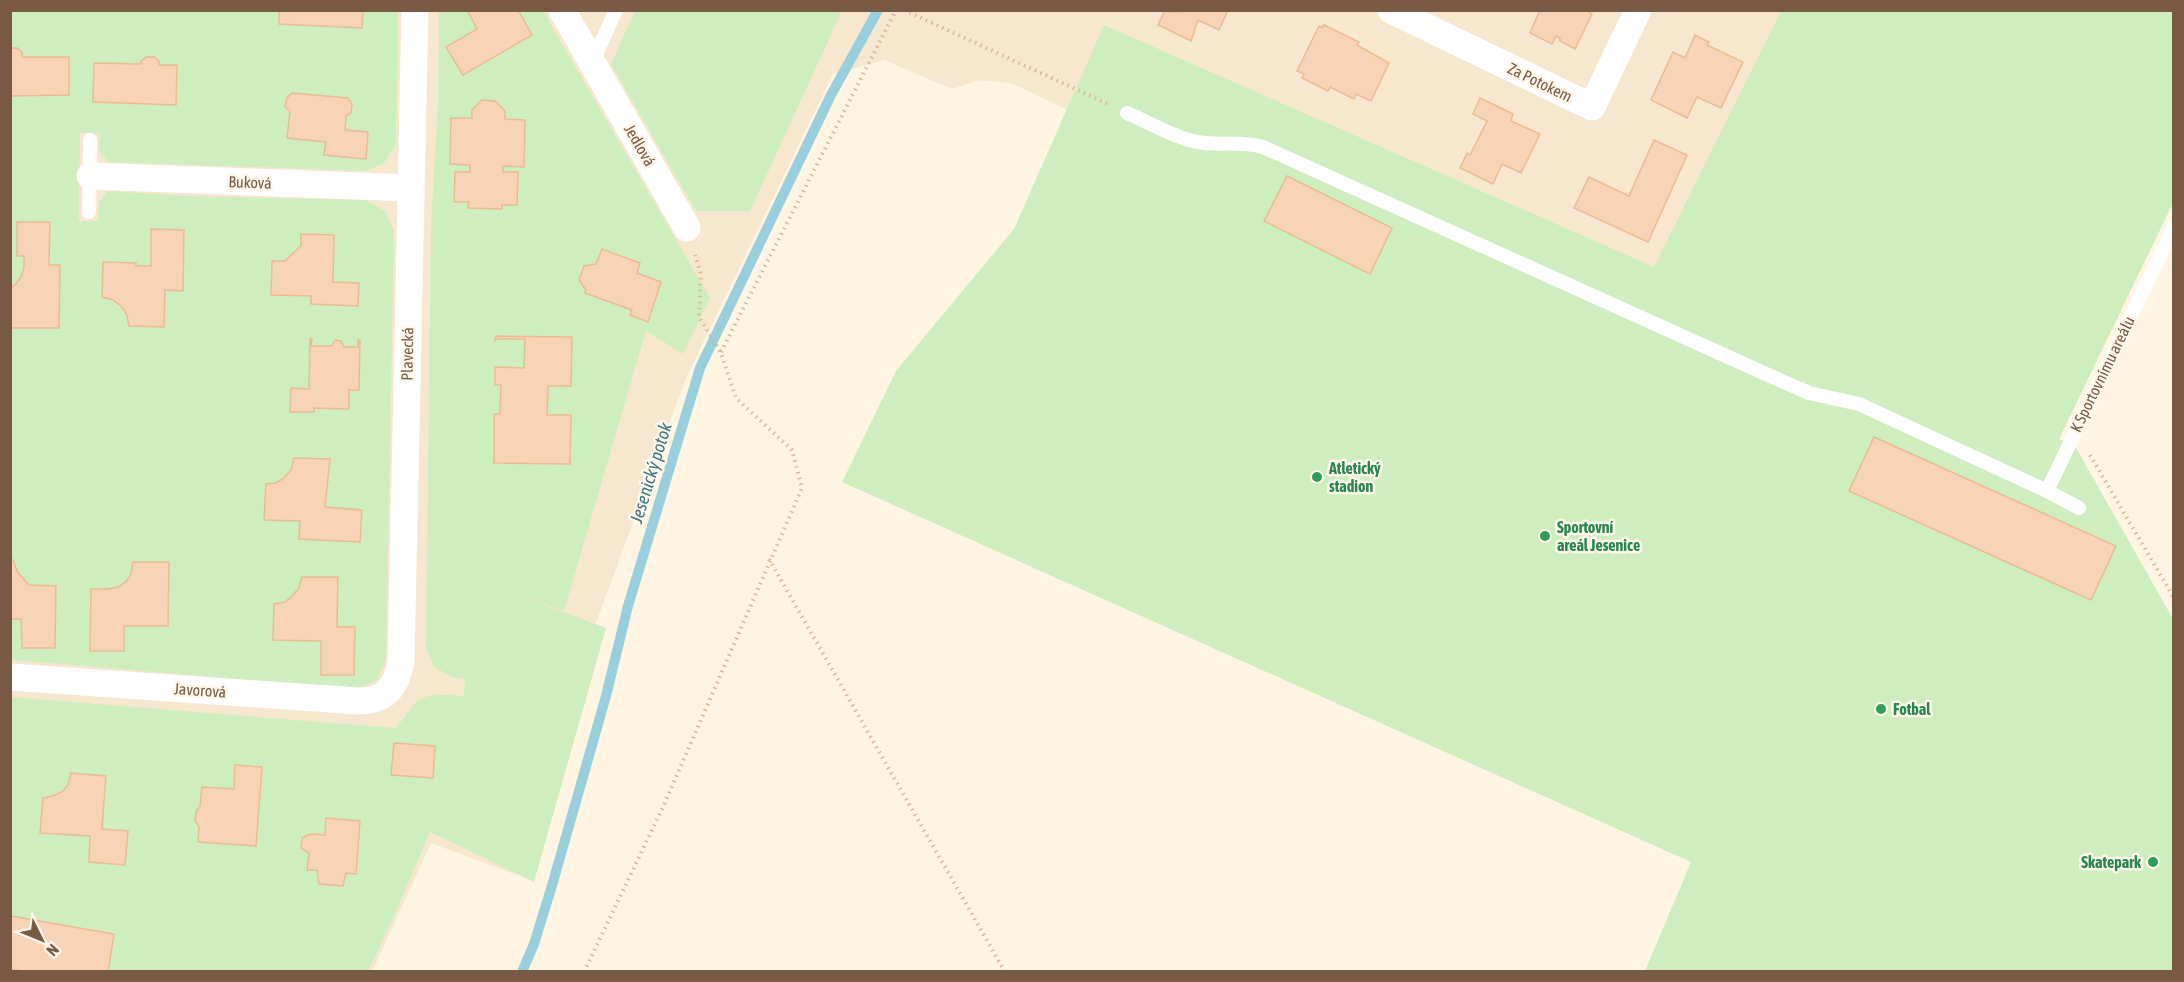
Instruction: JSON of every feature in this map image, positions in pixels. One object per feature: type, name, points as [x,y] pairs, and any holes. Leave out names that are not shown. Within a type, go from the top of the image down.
[{"type":"street","name":"Plavecká","points":[[387,693],[397,680],[401,663],[415,10]]},
{"type":"street","name":"Jedlová","points":[[562,10],[687,228]]},
{"type":"street","name":"Za Potokem","points":[[1391,10],[1592,107],[1638,10]]},
{"type":"street","name":"Buková","points":[[90,176],[411,188]]},
{"type":"street","name":"Javorová","points":[[10,677],[357,701],[374,701],[387,693]]},
{"type":"lane","points":[[592,63],[616,10]]},
{"type":"lane","points":[[1127,113],[1191,141],[1207,144],[1246,142],[1263,147],[1809,393],[1859,404],[2079,508]]},
{"type":"lane","points":[[89,213],[90,140]]},
{"type":"lane","name":"K Sportovnímu areálu","points":[[2047,491],[2174,226]]},
{"type":"path","points":[[721,353],[897,10]]},
{"type":"path","points":[[904,10],[1127,113]]},
{"type":"path","points":[[584,972],[663,807],[769,559],[802,488],[792,450],[736,398],[721,353],[699,317],[701,274],[687,228]]},
{"type":"path","points":[[2079,424],[2085,447],[2174,598]]},
{"type":"path","points":[[769,559],[1005,972]]},
{"type":"shaded area","points":[[10,11],[1801,11],[1665,281],[1068,110],[1011,83],[980,80],[952,89],[884,60],[833,74],[686,378],[589,642],[517,875],[431,843],[372,972],[11,971]]},
{"type":"green space","points":[[10,11],[398,11],[396,145],[384,163],[366,171],[109,162],[99,152],[100,133],[80,133],[79,221],[98,221],[99,202],[108,191],[192,196],[365,200],[385,211],[394,230],[386,661],[377,680],[357,689],[11,660]]},
{"type":"green space","points":[[439,11],[543,11],[710,298],[683,354],[646,331],[564,611],[499,588],[606,628],[534,882],[430,832],[368,971],[11,971],[10,697],[395,728],[413,705],[424,698],[437,695],[464,696],[465,678],[454,678],[434,667],[426,647],[431,224],[438,105]]},
{"type":"green space","points":[[635,11],[842,11],[750,211],[696,211],[611,64]]},
{"type":"green space","name":"Sportovní areál Jesenice","points":[[1781,11],[2173,11],[2173,203],[2059,439],[2075,446],[2173,619],[2173,972],[1645,971],[1691,862],[842,482],[896,371],[1014,229],[1104,25],[1654,267]]},
{"type":"building","points":[[279,10],[363,10],[362,28],[279,24]]},
{"type":"building","points":[[467,10],[518,10],[532,35],[463,75],[446,47],[477,29]]},
{"type":"building","points":[[1165,10],[1169,12],[1228,10],[1219,30],[1198,20],[1191,41],[1158,25]]},
{"type":"building","points":[[1540,10],[1585,10],[1592,14],[1575,49],[1560,41],[1560,38],[1556,36],[1552,44],[1530,33]]},
{"type":"building","points":[[1324,25],[1359,42],[1357,45],[1389,63],[1371,101],[1356,94],[1354,99],[1330,87],[1328,91],[1302,78],[1304,74],[1297,71],[1319,26],[1322,28]]},
{"type":"building","points":[[1695,35],[1709,42],[1707,45],[1743,62],[1721,108],[1697,97],[1687,118],[1651,100],[1673,52],[1685,58]]},
{"type":"building","points":[[10,48],[17,48],[22,52],[22,57],[69,57],[69,95],[10,96]]},
{"type":"building","points":[[146,57],[154,57],[159,61],[159,65],[177,65],[176,105],[93,102],[94,63],[141,64]]},
{"type":"building","points":[[292,93],[348,98],[352,104],[351,113],[346,116],[345,130],[368,132],[366,159],[324,155],[326,142],[287,138],[290,111],[285,107],[287,98]]},
{"type":"building","points":[[1480,98],[1513,114],[1511,121],[1540,134],[1521,173],[1502,164],[1493,184],[1460,168],[1467,153],[1470,155],[1487,121],[1473,114]]},
{"type":"building","points":[[482,100],[495,101],[505,111],[505,119],[525,120],[524,167],[503,166],[503,172],[518,172],[517,205],[502,205],[502,209],[468,208],[469,202],[454,202],[455,172],[470,172],[470,165],[450,164],[451,118],[472,118],[472,110]]},
{"type":"building","points":[[1654,140],[1687,155],[1648,242],[1574,208],[1589,177],[1629,196]]},
{"type":"building","points":[[1287,176],[1392,228],[1370,274],[1264,221]]},
{"type":"building","points":[[17,222],[50,222],[49,265],[60,265],[59,328],[10,328],[10,288],[22,275],[24,267],[24,256],[17,256]]},
{"type":"building","points":[[151,229],[184,230],[183,291],[165,290],[164,327],[129,326],[127,315],[121,306],[113,300],[102,297],[103,262],[151,266]]},
{"type":"building","points":[[301,234],[334,235],[333,282],[359,283],[358,306],[311,304],[311,296],[271,295],[272,261],[285,261],[301,246]]},
{"type":"building","points":[[602,249],[640,263],[637,273],[661,282],[648,322],[630,315],[632,310],[585,293],[586,290],[579,280],[584,266],[596,264]]},
{"type":"building","points":[[496,336],[572,337],[571,386],[548,386],[547,415],[571,415],[570,464],[494,463],[494,414],[500,414],[501,385],[495,385],[495,367],[524,368],[525,339],[495,340]]},
{"type":"building","points":[[310,339],[312,339],[311,346],[332,346],[335,340],[341,341],[344,347],[358,347],[358,340],[360,340],[359,390],[349,390],[349,409],[314,408],[314,412],[290,412],[291,388],[309,389]]},
{"type":"building","points":[[1874,437],[2116,546],[2091,600],[1849,491]]},
{"type":"building","points":[[294,458],[330,459],[325,507],[362,510],[360,542],[299,539],[300,521],[264,520],[266,484],[276,483],[284,478],[291,470]]},
{"type":"building","points":[[10,559],[13,560],[17,571],[29,585],[56,586],[55,648],[22,648],[21,619],[10,619]]},
{"type":"building","points":[[133,562],[169,562],[168,626],[124,626],[124,651],[90,651],[91,589],[118,587],[126,582],[131,574]]},
{"type":"building","points":[[302,577],[338,577],[337,627],[355,627],[354,675],[321,675],[321,641],[273,640],[274,604],[285,602],[292,596],[299,588]]},
{"type":"building","points":[[394,743],[435,746],[433,778],[391,775]]},
{"type":"building","points":[[235,765],[262,767],[256,846],[198,842],[199,827],[195,821],[196,812],[200,806],[202,787],[234,789]]},
{"type":"building","points":[[71,773],[106,776],[102,829],[128,831],[125,865],[89,862],[90,836],[40,833],[43,798],[63,791],[68,785]]},
{"type":"building","points":[[326,818],[360,821],[356,874],[346,873],[343,886],[319,884],[317,870],[307,870],[309,853],[301,848],[302,838],[310,834],[325,835]]},
{"type":"building","points":[[11,916],[114,934],[108,972],[31,972],[10,969]]},
{"type":"waterway","name":"Jesenický potok","points":[[522,972],[534,944],[553,882],[606,696],[628,606],[700,368],[831,95],[878,10]]},
{"type":"place","name":"Atletický stadion","points":[[1317,477]]},
{"type":"place","name":"Sportovní areál Jesenice","points":[[1545,536]]},
{"type":"place","name":"Fotbal","points":[[1881,709]]},
{"type":"place","name":"Skatepark","points":[[2153,862]]}]
